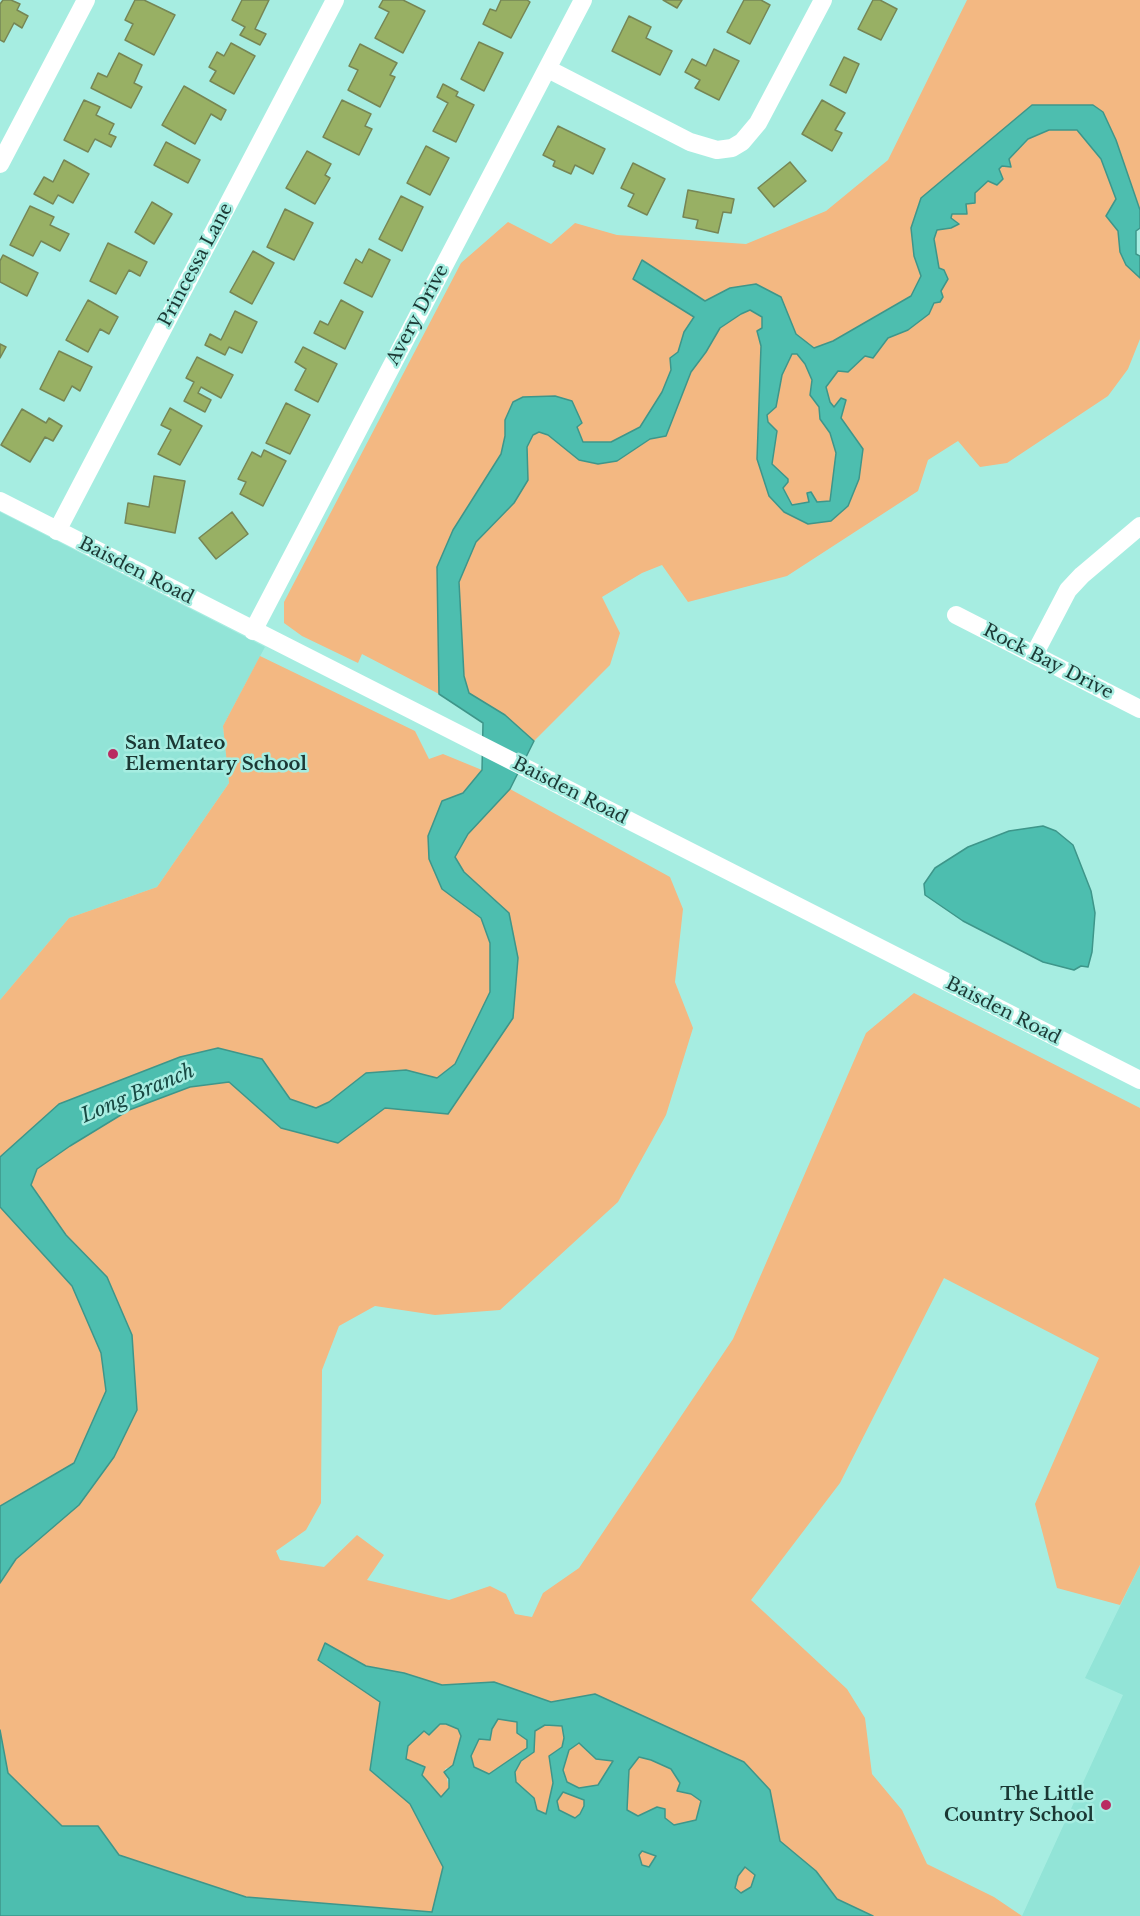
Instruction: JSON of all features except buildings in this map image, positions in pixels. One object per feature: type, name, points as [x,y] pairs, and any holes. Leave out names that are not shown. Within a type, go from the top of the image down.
[{"type":"street","points":[[0,164],[86,0]]},
{"type":"street","name":"Princessa Lane","points":[[57,531],[335,0]]},
{"type":"street","name":"Avery Drive","points":[[253,631],[584,0]]},
{"type":"street","points":[[548,69],[690,142],[717,150],[732,148],[742,142],[759,123],[823,0]]},
{"type":"street","name":"Baisden Road","points":[[0,501],[1140,1080]]},
{"type":"street","points":[[1034,655],[1068,590],[1082,574],[1140,526]]},
{"type":"street","name":"Rock Bay Drive","points":[[956,615],[1140,709]]},
{"type":"shaded area","points":[[967,0],[1140,0],[1140,210],[1116,140],[1103,112],[1032,105],[914,256],[921,276],[911,296],[833,341],[814,349],[796,334],[781,297],[730,288],[705,301],[695,316],[684,333],[678,352],[670,358],[671,370],[662,392],[640,427],[611,442],[583,442],[577,427],[572,401],[555,396],[523,397],[505,420],[505,436],[501,454],[453,530],[437,567],[439,694],[362,654],[358,663],[302,636],[284,623],[284,602],[461,263],[508,222],[551,244],[575,223],[617,235],[746,244],[826,211],[888,160]]},
{"type":"shaded area","points":[[1049,130],[1077,130],[1101,159],[1116,199],[1107,216],[1118,231],[1120,252],[1126,265],[1140,278],[1140,339],[1128,369],[1108,396],[1007,463],[980,467],[958,441],[928,460],[918,491],[787,576],[688,602],[662,565],[642,573],[602,597],[620,633],[610,665],[534,741],[505,715],[469,693],[464,676],[459,582],[476,542],[514,503],[528,480],[527,447],[533,435],[539,432],[548,435],[579,460],[617,461],[650,439],[666,436],[691,371],[706,352],[720,328],[750,310],[762,317],[762,328],[757,331],[761,346],[757,459],[769,496],[784,512],[831,521],[863,449],[830,402],[826,388],[838,371],[848,372],[865,356],[873,358],[888,338],[908,330],[929,314],[941,291],[944,270],[939,269],[934,239],[937,230],[951,228],[959,223],[951,218],[952,214],[988,180],[997,185],[1003,179],[999,169],[1029,139]]},
{"type":"shaded area","points":[[792,353],[798,354],[805,364],[812,380],[810,395],[819,407],[820,419],[830,433],[836,453],[830,501],[793,505],[783,488],[788,479],[772,464],[776,432],[768,422],[767,415],[776,406],[782,375]]},
{"type":"shaded area","name":"San Mateo Elementary School","points":[[0,512],[265,647],[223,726],[229,783],[157,887],[69,918],[0,1000]]},
{"type":"shaded area","points":[[260,656],[415,731],[429,759],[443,754],[482,770],[463,793],[442,801],[442,889],[481,918],[490,943],[490,992],[455,1064],[436,1078],[406,1070],[316,1108],[290,1099],[262,1059],[112,1085],[59,1104],[0,1157],[0,1000],[69,918],[157,887],[229,783],[223,726]]},
{"type":"shaded area","points":[[510,789],[670,877],[683,909],[675,982],[693,1028],[666,1115],[618,1202],[500,1310],[435,1315],[375,1306],[339,1326],[322,1370],[321,1503],[306,1530],[276,1551],[280,1560],[324,1567],[357,1535],[384,1555],[367,1580],[449,1600],[490,1586],[506,1594],[515,1614],[532,1617],[543,1593],[579,1568],[733,1339],[866,1033],[914,993],[1140,1108],[1140,1565],[1120,1605],[1057,1588],[1035,1504],[1099,1358],[944,1278],[840,1483],[751,1600],[847,1689],[865,1718],[872,1774],[902,1810],[927,1864],[994,1897],[1022,1916],[873,1916],[837,1899],[816,1871],[780,1841],[770,1790],[744,1762],[595,1694],[551,1702],[494,1682],[442,1685],[404,1673],[366,1666],[325,1643],[319,1661],[380,1702],[370,1770],[410,1804],[443,1867],[432,1912],[246,1897],[118,1855],[98,1826],[62,1826],[8,1773],[0,1730],[0,1583],[16,1559],[79,1505],[114,1457],[107,1277],[66,1235],[31,1185],[37,1169],[129,1110],[190,1087],[229,1082],[281,1128],[338,1143],[385,1108],[448,1114],[513,1018],[509,913],[463,872],[455,857],[468,834]]},
{"type":"shaded area","points":[[0,1207],[72,1286],[101,1353],[106,1391],[74,1463],[0,1506]]},
{"type":"shaded area","name":"The Little Country School","points":[[1140,1565],[1140,1916],[1022,1916],[1123,1695],[1085,1678]]},
{"type":"shaded area","points":[[498,1719],[517,1722],[527,1740],[527,1749],[489,1775],[474,1767],[471,1756],[479,1739],[490,1740],[492,1729]]},
{"type":"shaded area","points":[[440,1724],[459,1729],[461,1736],[453,1766],[445,1769],[449,1788],[441,1797],[406,1759],[408,1746],[424,1731],[429,1735]]},
{"type":"shaded area","points":[[545,1725],[562,1726],[564,1738],[562,1747],[549,1756],[553,1783],[547,1814],[537,1810],[534,1798],[516,1782],[515,1772],[521,1761],[534,1752],[534,1731]]},
{"type":"shaded area","points":[[579,1743],[596,1759],[613,1761],[598,1785],[579,1788],[567,1782],[563,1770],[569,1750]]},
{"type":"shaded area","points":[[639,1757],[671,1769],[680,1783],[678,1791],[691,1794],[701,1801],[696,1821],[674,1826],[665,1818],[638,1816],[627,1810],[629,1770]]},
{"type":"shaded area","points":[[562,1792],[584,1800],[580,1814],[575,1818],[559,1810],[557,1801]]},
{"type":"shaded area","points":[[642,1851],[656,1856],[649,1867],[642,1865],[639,1855]]},
{"type":"shaded area","points":[[746,1867],[755,1875],[751,1888],[741,1894],[735,1888],[738,1876]]},
{"type":"water","name":"Long Branch","points":[[1032,105],[1093,105],[1103,112],[1116,140],[1140,210],[1140,228],[1136,231],[1136,254],[1140,256],[1140,278],[1126,265],[1120,252],[1118,231],[1106,216],[1116,199],[1101,159],[1077,130],[1049,130],[1028,139],[1009,159],[1011,167],[1002,166],[999,169],[1003,179],[997,185],[988,181],[975,193],[975,203],[966,204],[967,214],[952,214],[951,218],[959,224],[937,230],[934,239],[939,268],[944,270],[948,279],[941,291],[943,297],[940,302],[934,303],[929,314],[908,330],[888,338],[873,358],[865,356],[848,372],[838,371],[826,387],[830,402],[834,407],[841,398],[846,400],[841,418],[863,449],[859,479],[848,506],[831,521],[808,524],[784,512],[769,496],[757,459],[761,346],[757,331],[762,328],[762,317],[750,310],[720,328],[691,372],[666,436],[650,439],[617,461],[598,464],[579,460],[548,435],[539,432],[533,435],[527,447],[528,480],[514,503],[476,542],[459,582],[464,676],[469,693],[505,715],[534,741],[510,789],[468,834],[455,857],[464,872],[509,913],[518,958],[513,1018],[448,1114],[385,1108],[338,1143],[281,1128],[229,1082],[190,1087],[129,1110],[37,1169],[31,1185],[66,1235],[107,1277],[132,1335],[137,1410],[114,1457],[79,1505],[16,1559],[0,1583],[0,1506],[74,1463],[106,1391],[101,1353],[72,1286],[0,1207],[0,1157],[59,1104],[180,1057],[218,1048],[262,1059],[290,1099],[316,1108],[329,1102],[366,1073],[406,1070],[437,1078],[455,1064],[490,992],[490,943],[481,918],[442,889],[429,859],[428,836],[442,801],[463,793],[482,770],[483,723],[439,694],[437,567],[453,530],[501,454],[505,436],[505,420],[513,402],[523,397],[555,396],[572,401],[582,423],[577,427],[583,442],[611,442],[640,427],[662,392],[671,370],[670,358],[678,352],[684,332],[694,317],[633,279],[642,260],[705,301],[730,288],[756,284],[781,297],[796,334],[814,348],[833,341],[911,296],[921,276],[914,256],[911,228],[921,198]],"holes":[[[792,354],[797,354],[805,364],[812,380],[810,395],[819,407],[820,419],[830,433],[836,453],[830,501],[817,502],[811,492],[807,493],[809,502],[792,505],[783,488],[788,479],[772,464],[777,431],[768,422],[767,415],[776,407],[782,375]]]},
{"type":"water","points":[[1043,826],[1056,831],[1073,845],[1091,891],[1095,913],[1092,952],[1088,967],[1081,966],[1074,970],[1043,962],[963,921],[925,895],[924,884],[935,868],[968,847],[1009,831]]},
{"type":"water","points":[[325,1643],[366,1666],[404,1673],[442,1685],[494,1682],[551,1702],[595,1694],[744,1762],[770,1790],[780,1841],[816,1871],[837,1899],[873,1916],[0,1916],[0,1730],[8,1773],[62,1826],[98,1826],[119,1855],[246,1897],[432,1912],[443,1867],[410,1804],[370,1770],[380,1702],[318,1660]],"holes":[[[498,1719],[517,1722],[517,1733],[527,1740],[527,1748],[489,1774],[474,1767],[471,1756],[479,1739],[490,1740],[492,1729]],[[440,1724],[446,1724],[458,1729],[461,1736],[453,1765],[444,1772],[449,1779],[449,1788],[441,1797],[422,1775],[425,1767],[406,1759],[408,1746],[424,1731],[429,1735]],[[545,1725],[562,1726],[564,1738],[562,1747],[549,1756],[553,1783],[546,1814],[537,1810],[534,1798],[516,1782],[515,1772],[521,1761],[534,1752],[535,1731]],[[579,1743],[596,1759],[613,1761],[598,1785],[579,1788],[567,1782],[563,1770],[569,1750]],[[639,1757],[671,1769],[680,1783],[677,1791],[691,1794],[701,1801],[696,1820],[674,1825],[665,1818],[665,1809],[657,1807],[638,1816],[627,1810],[629,1770]],[[563,1792],[584,1800],[584,1806],[575,1818],[559,1810],[557,1801]],[[642,1851],[656,1856],[649,1867],[642,1865],[639,1855]],[[745,1867],[755,1875],[751,1887],[741,1893],[735,1888],[738,1876]]]},
{"type":"place","name":"San Mateo Elementary School","points":[[113,754]]},
{"type":"place","name":"The Little Country School","points":[[1106,1805]]}]
